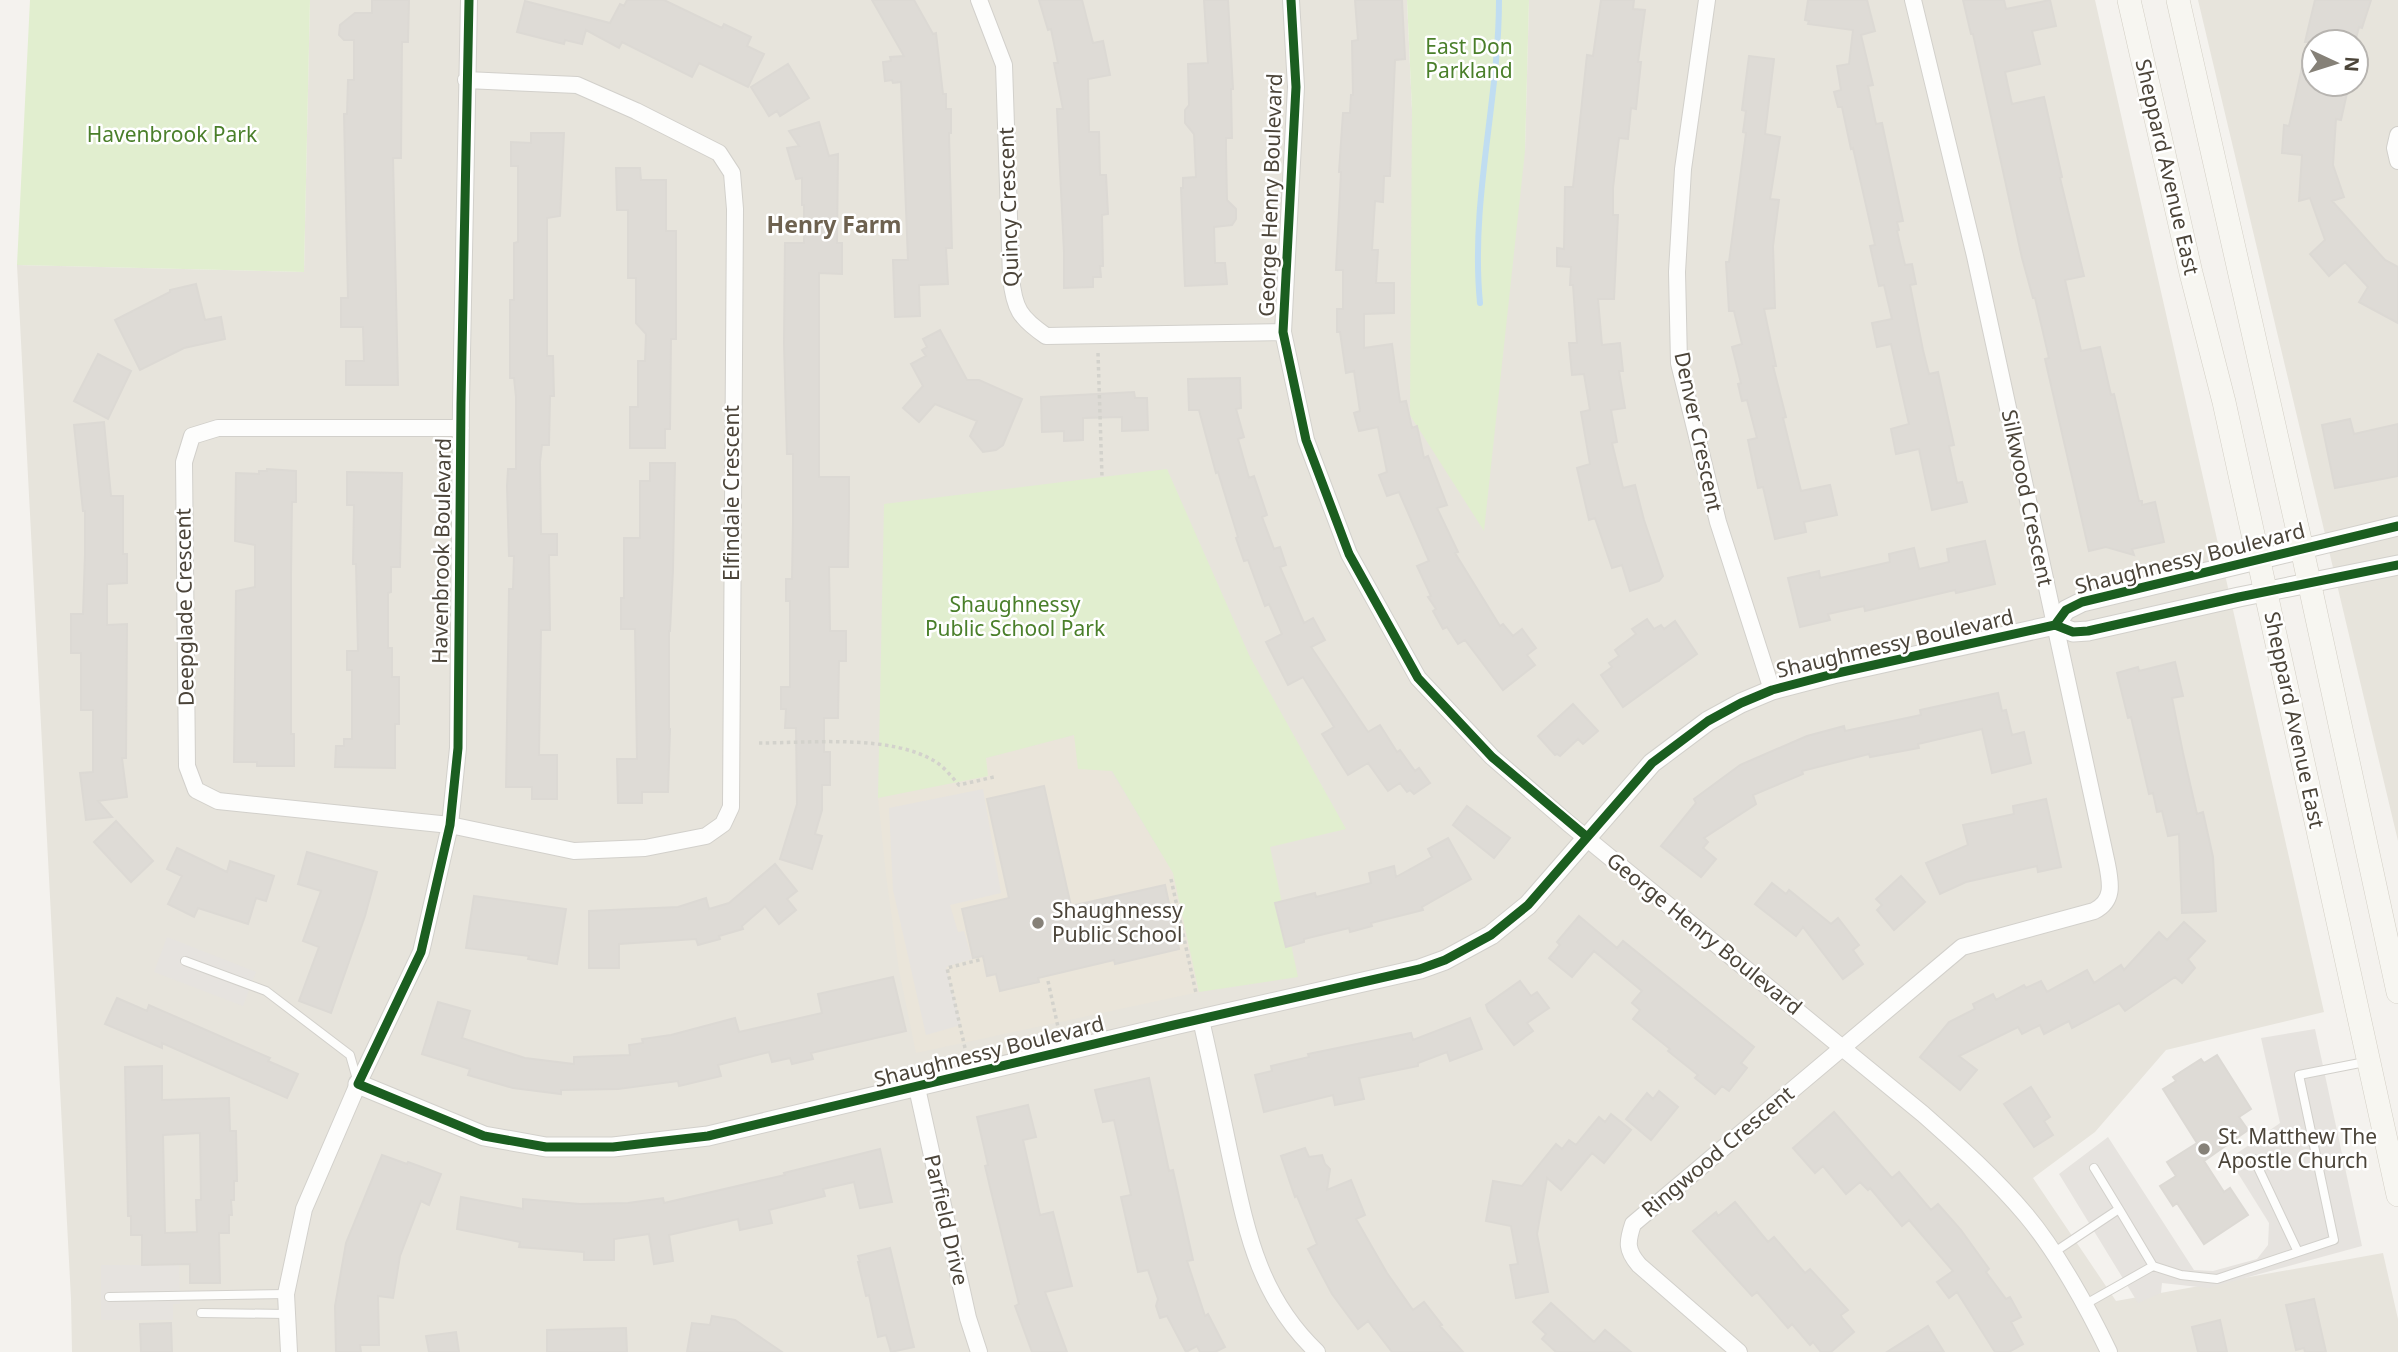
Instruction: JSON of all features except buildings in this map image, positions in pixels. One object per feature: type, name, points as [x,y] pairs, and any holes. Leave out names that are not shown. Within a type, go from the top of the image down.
[{"type":"main road","name":"Sheppard Avenue East","points":[[2129,0],[2191,273],[2224,402],[2398,1195]]},
{"type":"main road","name":"Sheppard Avenue East","points":[[2178,0],[2302,549],[2398,992]]},
{"type":"street","name":"Havenbrook Boulevard","points":[[289,1352],[286,1294],[304,1209],[358,1084],[421,952],[450,825],[458,748],[469,0]]},
{"type":"street","name":"Quincy Crescent","points":[[978,0],[1004,65],[1013,300],[1024,320],[1046,336],[1283,332]]},
{"type":"street","name":"George Henry Boulevard","points":[[1291,0],[1296,87],[1283,332],[1306,440],[1349,554],[1418,678],[1492,757],[1923,1114],[1976,1162],[2027,1216],[2053,1253],[2109,1352]]},
{"type":"street","name":"Denver Crescent","points":[[1707,0],[1684,169],[1677,272],[1679,363],[1718,522],[1772,690]]},
{"type":"street","name":"Silkwood Crescent","points":[[1843,1048],[1962,947],[2094,911],[2105,904],[2110,892],[2109,872],[1975,256],[1913,0]]},
{"type":"street","name":"Elfindale Crescent","points":[[450,825],[574,850],[645,848],[706,836],[723,824],[731,807],[735,209],[732,173],[719,153],[577,85],[466,80]]},
{"type":"street","points":[[2398,135],[2395,148],[2398,161]]},
{"type":"street","name":"Deepglade Crescent","points":[[450,825],[218,801],[196,790],[187,766],[184,462],[192,436],[218,428],[461,428]]},
{"type":"street","name":"Shaughnessy Boulevard","points":[[2055,625],[2066,610],[2082,602],[2398,526]]},
{"type":"street","points":[[2055,625],[2073,632],[2088,631],[2398,565]]},
{"type":"street","name":"Shaughmessy Boulevard","points":[[1587,837],[1652,764],[1708,721],[1741,703],[1772,690],[2055,625]]},
{"type":"street","name":"Shaughnessy Boulevard","points":[[358,1084],[484,1136],[545,1147],[599,1147],[708,1136],[1407,972],[1444,960],[1491,935],[1528,905],[1587,837]]},
{"type":"street","points":[[1201,1020],[1244,1220],[1256,1261],[1276,1302],[1317,1352]]},
{"type":"street","name":"Ringwood Crescent","points":[[1739,1352],[1639,1265],[1629,1253],[1629,1235],[1633,1224],[1641,1215],[1843,1048]]},
{"type":"street","name":"Parfield Drive","points":[[916,1088],[968,1318],[979,1352]]},
{"type":"lane","points":[[185,961],[266,991],[349,1055],[358,1084]]},
{"type":"lane","points":[[2094,1168],[2153,1266],[2181,1275],[2217,1279],[2334,1240],[2299,1075],[2368,1061]]},
{"type":"lane","points":[[2254,1159],[2298,1252]]},
{"type":"lane","points":[[2053,1253],[2119,1209]]},
{"type":"lane","points":[[2084,1305],[2153,1266]]},
{"type":"lane","points":[[109,1297],[286,1294]]},
{"type":"lane","points":[[201,1313],[286,1314]]},
{"type":"path","points":[[1098,336],[1102,477]]},
{"type":"path","points":[[759,743],[874,744],[901,748],[936,762],[959,785],[994,778]]},
{"type":"path","points":[[1171,879],[1196,993]]},
{"type":"path","points":[[965,1048],[947,968],[984,959]]},
{"type":"path","points":[[1048,981],[1058,1027]]},
{"type":"shaded area","points":[[310,0],[1407,0],[1412,110],[1525,151],[1529,0],[2095,0],[2324,1012],[2166,1050],[2095,1132],[2033,1178],[2116,1301],[2383,1253],[2398,1319],[2398,1352],[72,1352],[17,265],[304,272]]},
{"type":"shaded area","points":[[2198,0],[2398,0],[2398,841]]},
{"type":"shaded area","name":"Shaughnessy Public School","points":[[1075,735],[1111,771],[1173,873],[1199,992],[916,1053],[899,970],[878,798],[987,776],[985,758]]},
{"type":"shaded area","points":[[983,789],[1001,893],[950,905],[958,932],[964,931],[972,959],[946,967],[961,1025],[926,1035],[893,890],[889,808]]},
{"type":"shaded area","points":[[167,937],[256,972],[243,1006],[154,972]]},
{"type":"shaded area","points":[[2315,1029],[2362,1246],[2208,1288],[2162,1283],[2161,1293],[2138,1303],[2059,1174],[2108,1137],[2194,1270],[2213,1271],[2257,1259],[2268,1245],[2269,1223],[2229,1159],[2280,1123],[2261,1038]]},
{"type":"shaded area","points":[[101,1265],[179,1265],[180,1304],[173,1304],[173,1320],[101,1320]]},
{"type":"green space","name":"Havenbrook Park","points":[[30,0],[310,0],[304,272],[17,265]]},
{"type":"green space","name":"East Don Parkland","points":[[1407,0],[1529,0],[1525,151],[1484,531],[1410,415],[1412,110]]},
{"type":"green space","name":"Shaughnessy Public School Park","points":[[1167,469],[1250,657],[1346,829],[1270,847],[1298,977],[1199,992],[1173,873],[1112,771],[1078,769],[1074,735],[986,758],[988,776],[878,798],[884,504]]},
{"type":"waterway","points":[[1480,303],[1479,227],[1495,76],[1499,0]]},
{"type":"cycle path","points":[[469,0],[458,748],[450,825],[421,952],[358,1084],[484,1136],[546,1147],[613,1147],[708,1136],[1420,969],[1445,960],[1491,935],[1528,905],[1652,763],[1708,721],[1741,703],[1772,690],[1833,674],[2055,625]]},
{"type":"cycle path","points":[[1291,0],[1296,87],[1283,332],[1306,440],[1349,554],[1418,678],[1492,757],[1587,837]]},
{"type":"cycle path","points":[[2055,625],[2066,610],[2082,602],[2398,526]]},
{"type":"cycle path","points":[[2055,625],[2073,632],[2088,631],[2398,565]]},
{"type":"place","name":"Shaughnessy Public School","points":[[1038,923]]},
{"type":"place","name":"St. Matthew The Apostle Church","points":[[2204,1149]]},
{"type":"district","name":"Henry Farm","points":[[834,225]]}]
